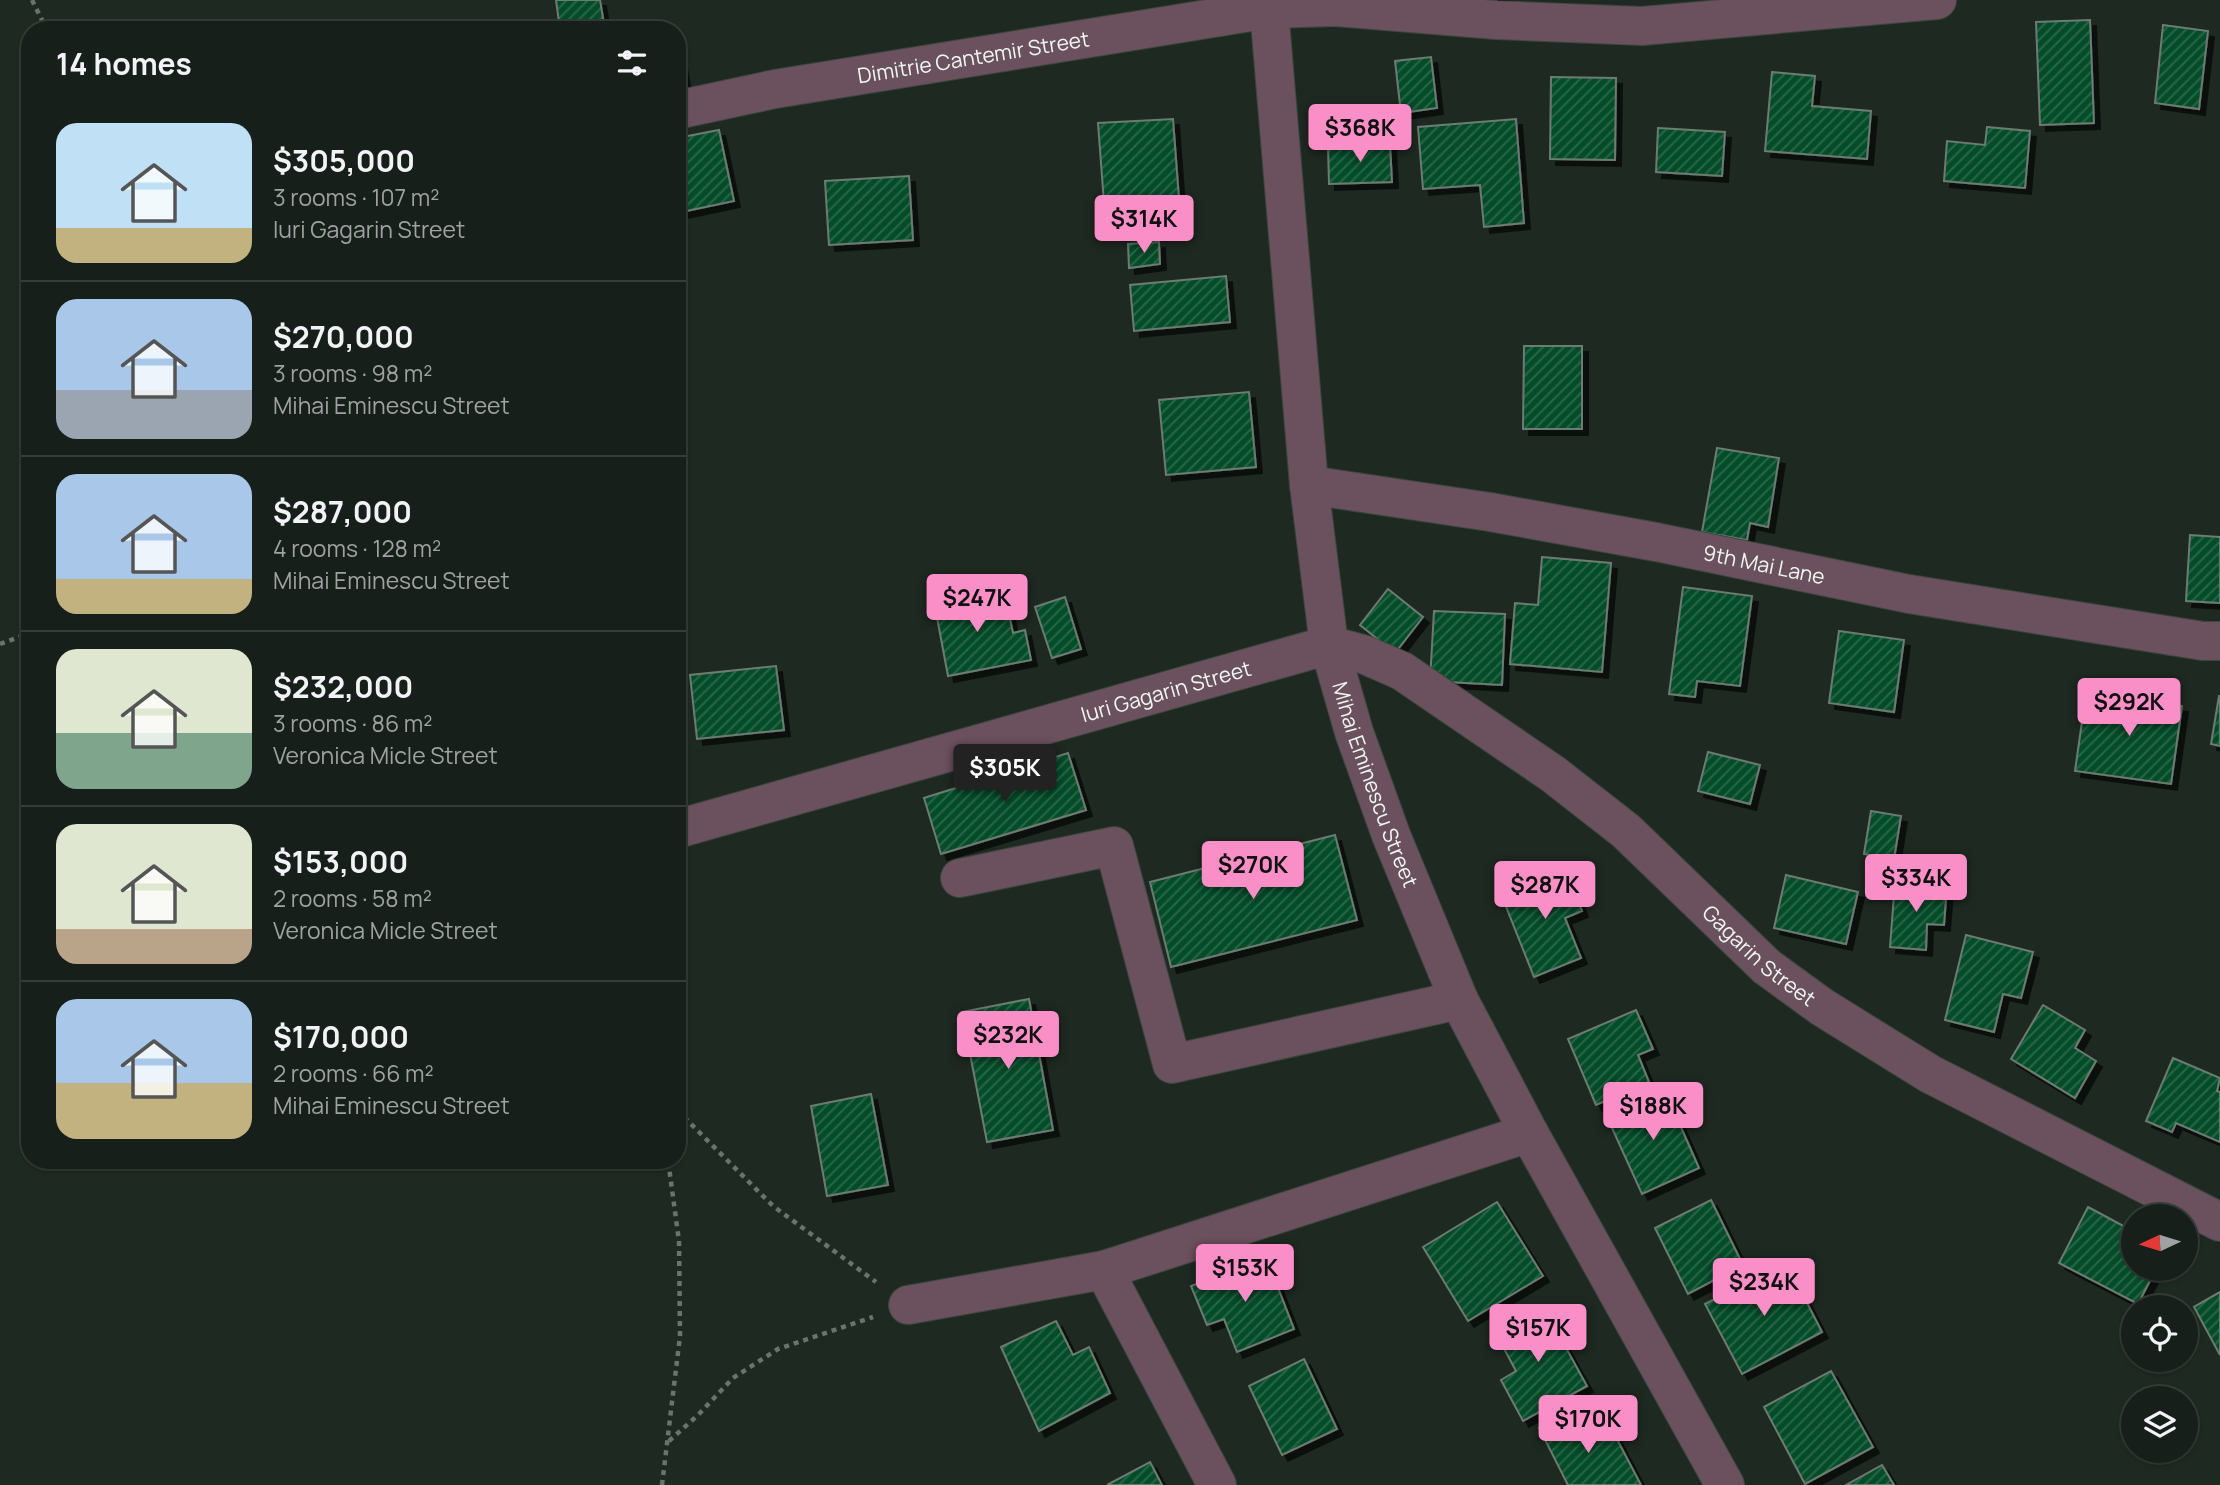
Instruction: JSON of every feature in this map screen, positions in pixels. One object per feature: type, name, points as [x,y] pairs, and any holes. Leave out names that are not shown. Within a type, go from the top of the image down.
[{"type":"street","name":"Dimitrie Cantemir Street","points":[[686,108],[775,89],[1260,5],[1336,7],[1496,20],[1642,26],[1937,0]]},
{"type":"street","name":"Mihai Eminescu Street","points":[[1260,5],[1309,485],[1329,645],[1354,732],[1459,1000],[1529,1133],[1725,1485]]},
{"type":"street","name":"9th Mai Lane","points":[[1309,485],[1490,512],[1643,539],[1909,594],[2220,641]]},
{"type":"street","name":"Iuri Gagarin Street","points":[[686,826],[1329,645]]},
{"type":"street","name":"Gagarin Street","points":[[1329,645],[1363,654],[1402,671],[1553,774],[1626,831],[1767,967],[1822,1007],[1930,1074],[2220,1222]]},
{"type":"street","points":[[960,878],[1114,846],[1172,1064],[1459,1000]]},
{"type":"street","points":[[908,1305],[1104,1269],[1529,1133]]},
{"type":"street","points":[[1104,1269],[1217,1485]]},
{"type":"path","points":[[32,0],[42,21]]},
{"type":"path","points":[[0,644],[21,636]]},
{"type":"path","points":[[686,1119],[773,1206],[908,1305]]},
{"type":"path","points":[[662,1485],[680,1336],[678,1241],[669,1169]]},
{"type":"path","points":[[668,1441],[698,1415],[733,1378],[778,1349],[908,1305]]},
{"type":"building","points":[[556,0],[600,0],[604,21],[559,21]]},
{"type":"building","points":[[2090,20],[2094,123],[2040,125],[2036,22]]},
{"type":"building","points":[[2163,25],[2208,31],[2199,109],[2155,103]]},
{"type":"building","points":[[1431,57],[1437,108],[1401,113],[1395,61]]},
{"type":"building","points":[[1772,72],[1815,76],[1812,106],[1871,111],[1867,159],[1765,151]]},
{"type":"building","points":[[1551,77],[1616,78],[1615,160],[1550,159]]},
{"type":"building","points":[[1173,119],[1179,199],[1104,203],[1098,123]]},
{"type":"building","points":[[1516,119],[1524,223],[1484,227],[1480,185],[1423,189],[1418,127]]},
{"type":"building","points":[[1987,127],[2030,131],[2025,188],[1944,181],[1947,141],[1985,145]]},
{"type":"building","points":[[1658,128],[1725,132],[1722,176],[1656,172]]},
{"type":"building","points":[[719,130],[734,201],[686,211],[686,136]]},
{"type":"building","points":[[1390,145],[1392,182],[1329,184],[1328,146]]},
{"type":"building","points":[[909,176],[913,240],[829,245],[825,181]]},
{"type":"building","points":[[1159,242],[1160,264],[1129,268],[1128,244]]},
{"type":"building","points":[[1226,276],[1230,322],[1134,331],[1130,285]]},
{"type":"building","points":[[1524,346],[1582,346],[1582,429],[1523,429]]},
{"type":"building","points":[[1249,392],[1256,467],[1166,475],[1159,400]]},
{"type":"building","points":[[1717,448],[1779,458],[1768,527],[1750,523],[1747,540],[1702,532]]},
{"type":"building","points":[[2190,535],[2220,537],[2220,603],[2186,601]]},
{"type":"building","points":[[1542,557],[1611,563],[1602,672],[1510,664],[1515,603],[1538,605]]},
{"type":"building","points":[[1683,587],[1752,596],[1740,686],[1697,681],[1695,697],[1669,694]]},
{"type":"building","points":[[981,588],[985,610],[1007,605],[1013,633],[1025,630],[1031,660],[948,676],[933,596]]},
{"type":"building","points":[[1388,589],[1423,617],[1395,653],[1360,625]]},
{"type":"building","points":[[1065,597],[1081,649],[1052,658],[1035,607]]},
{"type":"building","points":[[1434,611],[1505,614],[1502,685],[1430,681]]},
{"type":"building","points":[[1839,631],[1904,640],[1894,712],[1829,703]]},
{"type":"building","points":[[776,666],[784,730],[697,739],[690,675]]},
{"type":"building","points":[[2086,693],[2182,706],[2171,784],[2075,771]]},
{"type":"building","points":[[2220,696],[2220,746],[2211,744]]},
{"type":"building","points":[[1708,752],[1760,765],[1750,804],[1698,791]]},
{"type":"building","points":[[1068,753],[1086,810],[941,854],[924,798]]},
{"type":"building","points":[[1871,811],[1901,816],[1894,859],[1864,854]]},
{"type":"building","points":[[1335,835],[1357,920],[1171,967],[1150,882]]},
{"type":"building","points":[[1565,868],[1582,911],[1565,918],[1581,958],[1534,977],[1501,894]]},
{"type":"building","points":[[1786,875],[1858,892],[1846,944],[1774,928]]},
{"type":"building","points":[[1895,882],[1947,886],[1944,925],[1927,924],[1926,950],[1890,947]]},
{"type":"building","points":[[1966,935],[2033,952],[2021,998],[2003,994],[1994,1032],[1945,1020]]},
{"type":"building","points":[[1029,999],[1053,1130],[987,1142],[962,1012]]},
{"type":"building","points":[[2043,1005],[2085,1030],[2075,1048],[2096,1061],[2075,1098],[2011,1059]]},
{"type":"building","points":[[1636,1010],[1653,1049],[1638,1055],[1649,1082],[1596,1105],[1568,1039]]},
{"type":"building","points":[[2173,1058],[2220,1078],[2217,1091],[2220,1092],[2220,1142],[2176,1123],[2172,1132],[2146,1121]]},
{"type":"building","points":[[1665,1091],[1699,1168],[1642,1194],[1607,1117]]},
{"type":"building","points":[[871,1094],[888,1185],[827,1196],[811,1106]]},
{"type":"building","points":[[1711,1200],[1743,1265],[1688,1294],[1655,1228]]},
{"type":"building","points":[[1497,1202],[1543,1276],[1468,1321],[1423,1247]]},
{"type":"building","points":[[2088,1207],[2121,1225],[2121,1281],[2150,1281],[2143,1295],[2121,1295],[2059,1263]]},
{"type":"building","points":[[1266,1257],[1294,1329],[1237,1352],[1224,1319],[1207,1325],[1191,1286]]},
{"type":"building","points":[[1786,1262],[1822,1332],[1742,1374],[1705,1304]]},
{"type":"building","points":[[2220,1292],[2220,1355],[2198,1314],[2198,1305]]},
{"type":"building","points":[[1543,1306],[1587,1386],[1523,1421],[1501,1380],[1516,1371],[1495,1332]]},
{"type":"building","points":[[1056,1321],[1073,1355],[1089,1347],[1110,1393],[1039,1431],[1001,1347]]},
{"type":"building","points":[[1304,1359],[1337,1429],[1282,1455],[1249,1386]]},
{"type":"building","points":[[1831,1371],[1873,1447],[1805,1484],[1764,1407]]},
{"type":"building","points":[[1566,1413],[1579,1438],[1608,1422],[1641,1485],[1568,1485],[1539,1428]]},
{"type":"building","points":[[1150,1462],[1162,1485],[1107,1485]]},
{"type":"building","points":[[1882,1465],[1894,1485],[1846,1485]]}]
